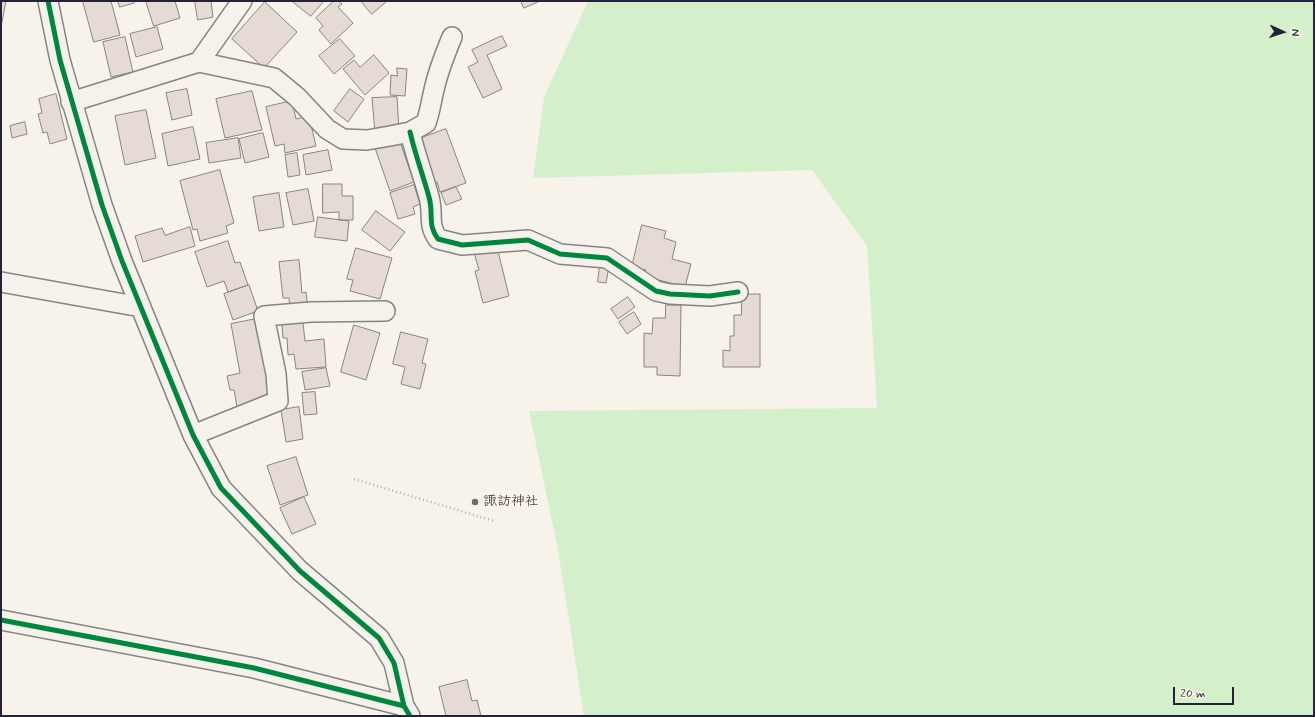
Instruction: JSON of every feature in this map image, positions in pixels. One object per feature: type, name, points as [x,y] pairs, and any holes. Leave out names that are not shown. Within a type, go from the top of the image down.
[{"type":"street","points":[[48,1],[60,60],[71,102],[102,205],[141,307],[193,435],[221,488],[300,570],[379,638],[394,663],[407,711]]},
{"type":"street","points":[[199,62],[242,1]]},
{"type":"street","points":[[71,102],[199,62],[274,78],[297,97],[327,129],[343,139],[367,140],[410,132],[426,123],[431,110],[434,90],[441,63],[452,37]]},
{"type":"street","points":[[410,132],[417,162],[429,198],[432,213],[431,229],[438,239],[462,245],[528,240],[560,254],[608,258],[656,291],[670,294],[710,296],[738,292]]},
{"type":"street","points":[[1,282],[141,307]]},
{"type":"street","points":[[193,435],[278,401],[276,374],[264,316],[311,312],[385,311]]},
{"type":"street","points":[[1,620],[254,668],[407,711]]},
{"type":"path","points":[[354,479],[494,521]]},
{"type":"green space","points":[[588,1],[1314,1],[1314,716],[584,716],[558,550],[529,411],[877,408],[867,246],[812,170],[533,178],[544,97]]},
{"type":"building","points":[[1,1],[6,1],[1,27]]},
{"type":"building","points":[[83,1],[111,1],[120,35],[94,42]]},
{"type":"building","points":[[118,1],[134,1],[134,3],[120,7]]},
{"type":"building","points":[[146,1],[175,1],[180,18],[154,26]]},
{"type":"building","points":[[195,1],[211,1],[213,17],[198,20]]},
{"type":"building","points":[[292,1],[324,1],[311,16]]},
{"type":"building","points":[[334,1],[339,1],[342,4],[338,7],[353,23],[331,44],[319,30],[323,26],[316,18]]},
{"type":"building","points":[[361,1],[387,1],[372,14]]},
{"type":"building","points":[[521,1],[540,1],[524,8]]},
{"type":"building","points":[[265,2],[297,32],[264,68],[232,39]]},
{"type":"building","points":[[157,27],[163,49],[136,57],[130,34]]},
{"type":"building","points":[[502,36],[507,46],[487,55],[502,89],[483,98],[468,67],[478,62],[472,50]]},
{"type":"building","points":[[125,37],[133,72],[111,77],[103,42]]},
{"type":"building","points":[[340,39],[355,56],[334,74],[319,56]]},
{"type":"building","points":[[374,55],[389,73],[365,95],[343,69],[354,60],[360,67]]},
{"type":"building","points":[[397,68],[407,69],[405,96],[390,95],[391,75],[397,76]]},
{"type":"building","points":[[187,89],[192,115],[172,120],[166,93]]},
{"type":"building","points":[[350,89],[364,99],[348,122],[334,111]]},
{"type":"building","points":[[252,91],[262,130],[225,138],[216,99]]},
{"type":"building","points":[[56,94],[67,139],[50,144],[47,132],[43,133],[38,114],[42,113],[39,99]]},
{"type":"building","points":[[397,97],[399,131],[375,133],[372,98]]},
{"type":"building","points":[[292,101],[296,119],[309,116],[316,146],[285,153],[284,144],[275,146],[266,107]]},
{"type":"building","points":[[146,110],[156,158],[125,165],[115,116]]},
{"type":"building","points":[[25,122],[27,134],[12,138],[10,126]]},
{"type":"building","points":[[193,127],[200,159],[168,166],[162,134]]},
{"type":"building","points":[[446,129],[466,183],[440,192],[437,182],[432,184],[416,140]]},
{"type":"building","points":[[263,133],[269,157],[245,163],[239,139]]},
{"type":"building","points":[[238,138],[241,158],[209,163],[206,143]]},
{"type":"building","points":[[399,139],[414,182],[390,191],[375,148]]},
{"type":"building","points":[[328,150],[332,170],[306,175],[303,155]]},
{"type":"building","points":[[297,153],[300,175],[288,177],[285,155]]},
{"type":"building","points":[[220,170],[234,223],[226,226],[228,233],[200,241],[197,229],[193,230],[180,181]]},
{"type":"building","points":[[323,184],[342,184],[342,196],[353,196],[353,220],[339,220],[339,212],[323,213]]},
{"type":"building","points":[[414,185],[420,204],[413,207],[415,214],[398,219],[390,193]]},
{"type":"building","points":[[456,187],[462,199],[446,205],[441,193]]},
{"type":"building","points":[[308,189],[314,221],[293,225],[286,193]]},
{"type":"building","points":[[279,193],[284,227],[259,231],[253,197]]},
{"type":"building","points":[[376,211],[405,232],[390,251],[362,230]]},
{"type":"building","points":[[318,217],[349,221],[347,241],[315,237]]},
{"type":"building","points":[[642,225],[666,231],[664,238],[676,242],[672,259],[691,264],[685,287],[644,276],[646,270],[632,267]]},
{"type":"building","points":[[190,227],[195,246],[143,262],[135,236],[162,228],[165,235]]},
{"type":"building","points":[[228,241],[235,263],[240,262],[248,285],[228,292],[224,281],[207,287],[195,252]]},
{"type":"building","points":[[497,247],[509,296],[483,303],[475,271],[479,270],[474,252]]},
{"type":"building","points":[[356,248],[392,258],[380,299],[350,291],[353,280],[347,279]]},
{"type":"building","points":[[299,260],[302,293],[306,292],[308,308],[290,310],[289,298],[283,298],[279,262]]},
{"type":"building","points":[[600,265],[609,266],[606,283],[598,282]]},
{"type":"building","points":[[249,285],[258,311],[233,320],[224,294]]},
{"type":"building","points":[[742,294],[760,294],[760,367],[723,367],[723,350],[730,351],[730,336],[734,336],[734,315],[741,315]]},
{"type":"building","points":[[628,297],[635,307],[618,319],[611,309]]},
{"type":"building","points":[[666,305],[681,305],[680,376],[657,375],[657,367],[644,367],[644,333],[652,334],[653,318],[665,318]]},
{"type":"building","points":[[634,312],[641,324],[627,334],[619,322]]},
{"type":"building","points":[[261,318],[277,399],[237,407],[234,390],[230,390],[227,376],[240,373],[231,324]]},
{"type":"building","points":[[303,323],[305,341],[324,339],[326,367],[296,369],[294,354],[288,355],[287,338],[283,338],[282,325]]},
{"type":"building","points":[[354,325],[380,333],[366,380],[341,372]]},
{"type":"building","points":[[401,332],[428,339],[422,363],[426,364],[420,389],[401,384],[405,367],[393,364]]},
{"type":"building","points":[[326,368],[330,386],[305,390],[302,372]]},
{"type":"building","points":[[315,392],[317,414],[304,415],[302,393]]},
{"type":"building","points":[[299,407],[303,439],[286,442],[281,410]]},
{"type":"building","points":[[296,457],[308,495],[280,505],[267,466]]},
{"type":"building","points":[[304,497],[316,524],[292,534],[280,508]]},
{"type":"building","points":[[467,680],[472,701],[477,700],[481,716],[446,716],[439,687]]},
{"type":"cycle path","points":[[48,1],[60,60],[102,205],[122,261],[193,435],[221,488],[300,571],[379,638],[394,663],[404,706],[410,716]]},
{"type":"cycle path","points":[[410,132],[429,197],[433,229],[438,239],[462,245],[528,240],[560,254],[607,258],[656,291],[670,294],[710,296],[738,292]]},
{"type":"cycle path","points":[[1,620],[254,668],[404,706]]},
{"type":"place","name":"諏訪神社","points":[[475,502]]}]
